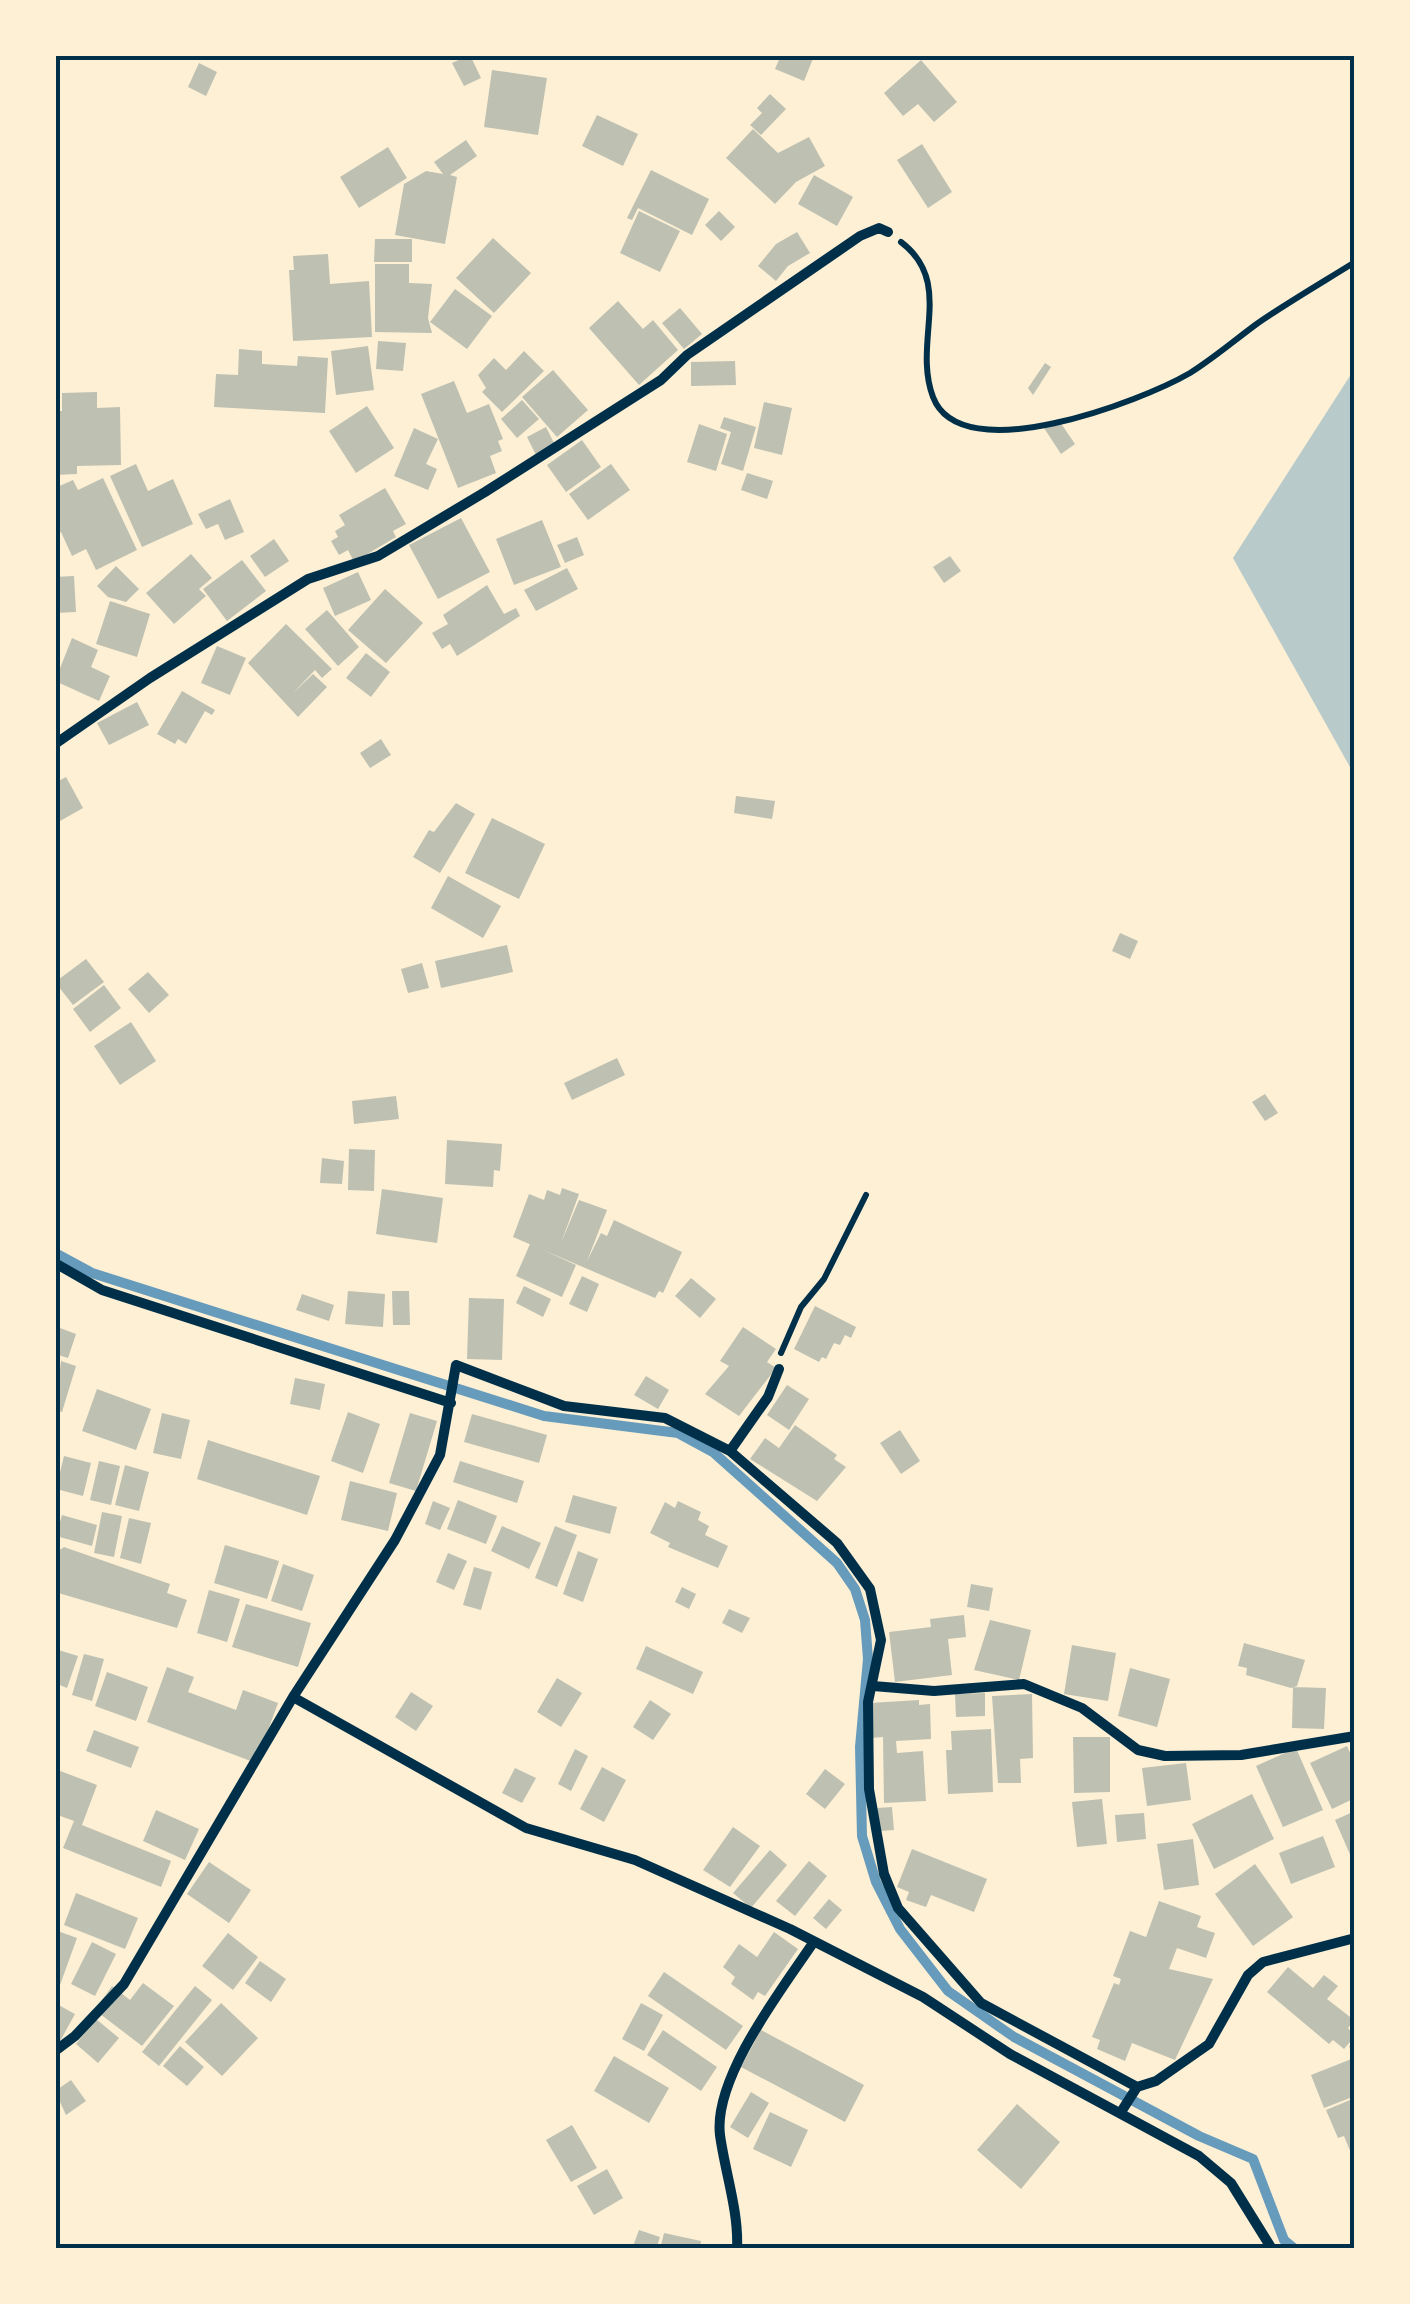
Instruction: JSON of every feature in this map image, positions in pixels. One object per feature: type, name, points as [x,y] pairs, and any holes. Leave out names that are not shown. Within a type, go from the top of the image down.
[{"type":"street","points":[[55,744],[150,678],[308,579],[378,556],[485,492],[661,380],[687,355],[860,236],[880,228],[888,232]]},
{"type":"street","points":[[55,1264],[102,1290],[451,1403]]},
{"type":"street","points":[[55,2051],[75,2036],[124,1984],[293,1696],[409,1516],[440,1455],[456,1365],[564,1406],[665,1418],[730,1451],[837,1543],[870,1589],[881,1640],[868,1702],[869,1789],[884,1874],[898,1908],[981,2003],[1137,2087]]},
{"type":"street","points":[[730,1451],[768,1397],[779,1370]]},
{"type":"street","points":[[872,1686],[934,1691],[1024,1684],[1082,1708],[1138,1750],[1165,1756],[1241,1755],[1355,1736]]},
{"type":"street","points":[[293,1696],[526,1828],[635,1860],[923,1997],[1010,2054],[1198,2156],[1231,2183],[1272,2249]]},
{"type":"street","points":[[1121,2112],[1137,2087],[1156,2081],[1209,2044],[1248,1975],[1263,1962],[1355,1938]]},
{"type":"street","points":[[737,2249],[719,2133],[728,2094],[743,2048],[813,1943]]},
{"type":"path","points":[[888,232],[922,258],[931,290],[926,376],[935,403],[952,424],[987,432],[1074,420],[1189,374],[1355,262]]},
{"type":"path","points":[[779,1370],[782,1347],[800,1307],[824,1279],[866,1195]]},
{"type":"shaded area","points":[[1355,368],[1355,776],[1233,558]]},
{"type":"building","points":[[470,55],[481,78],[464,86],[452,63]]},
{"type":"building","points":[[781,55],[814,56],[804,81],[775,69]]},
{"type":"building","points":[[921,60],[957,102],[934,122],[918,104],[903,116],[884,93]]},
{"type":"building","points":[[199,63],[217,72],[206,96],[188,87]]},
{"type":"building","points":[[492,70],[547,78],[538,135],[484,127]]},
{"type":"building","points":[[770,94],[786,109],[761,135],[750,125],[762,113],[757,108]]},
{"type":"building","points":[[597,115],[638,134],[623,166],[582,146]]},
{"type":"building","points":[[753,129],[778,153],[809,137],[825,166],[796,182],[775,204],[726,158]]},
{"type":"building","points":[[466,140],[477,156],[450,175],[457,177],[445,244],[395,235],[404,184],[426,171],[443,174],[434,162]]},
{"type":"building","points":[[922,144],[952,192],[928,208],[897,160]]},
{"type":"building","points":[[388,147],[407,178],[359,208],[340,177]]},
{"type":"building","points":[[651,170],[709,199],[692,235],[638,208],[632,220],[627,218]]},
{"type":"building","points":[[814,175],[853,197],[837,226],[798,204]]},
{"type":"building","points":[[639,211],[680,231],[660,272],[620,253]]},
{"type":"building","points":[[719,211],[735,227],[721,241],[705,225]]},
{"type":"building","points":[[797,232],[810,253],[788,266],[776,281],[758,266],[776,244]]},
{"type":"building","points":[[493,238],[531,273],[494,313],[456,278]]},
{"type":"building","points":[[375,239],[412,239],[412,262],[374,262]]},
{"type":"building","points":[[328,254],[330,284],[369,281],[372,337],[293,341],[289,270],[294,270],[293,256]]},
{"type":"building","points":[[375,264],[409,264],[409,283],[432,284],[428,318],[432,333],[375,332]]},
{"type":"building","points":[[455,289],[492,316],[467,349],[430,322]]},
{"type":"building","points":[[618,301],[643,329],[653,320],[678,350],[639,385],[589,328]]},
{"type":"building","points":[[680,308],[702,334],[684,349],[662,323]]},
{"type":"building","points":[[378,341],[406,343],[403,371],[376,369]]},
{"type":"building","points":[[368,346],[374,390],[336,395],[331,351]]},
{"type":"building","points":[[239,349],[262,351],[262,364],[297,366],[298,356],[328,358],[325,413],[214,407],[216,374],[238,375]]},
{"type":"building","points":[[524,351],[544,371],[502,412],[482,392],[486,388],[478,375],[494,358],[506,370]]},
{"type":"building","points":[[735,361],[736,385],[691,386],[691,362]]},
{"type":"building","points":[[1045,363],[1051,367],[1033,395],[1028,388]]},
{"type":"building","points":[[553,370],[588,410],[557,437],[522,397]]},
{"type":"building","points":[[454,381],[467,413],[489,404],[503,439],[498,441],[502,451],[490,456],[496,473],[458,488],[421,394]]},
{"type":"building","points":[[97,392],[97,408],[120,407],[121,465],[77,466],[77,474],[55,475],[55,411],[62,411],[62,393]]},
{"type":"building","points":[[522,400],[539,419],[517,438],[501,419]]},
{"type":"building","points":[[764,402],[792,408],[782,455],[754,448]]},
{"type":"building","points":[[367,406],[394,448],[356,473],[329,431]]},
{"type":"building","points":[[724,417],[756,427],[743,471],[721,464],[731,432],[720,428]]},
{"type":"building","points":[[1058,419],[1075,444],[1061,454],[1044,428]]},
{"type":"building","points":[[699,424],[727,434],[716,471],[687,462]]},
{"type":"building","points":[[546,427],[555,445],[536,455],[527,437]]},
{"type":"building","points":[[414,428],[438,439],[426,464],[437,469],[428,490],[394,476]]},
{"type":"building","points":[[582,440],[601,467],[566,492],[547,465]]},
{"type":"building","points":[[136,464],[148,491],[173,479],[193,524],[142,547],[110,476]]},
{"type":"building","points":[[611,464],[630,490],[588,520],[569,494]]},
{"type":"building","points":[[747,473],[773,481],[767,499],[741,490]]},
{"type":"building","points":[[103,478],[137,550],[96,570],[86,549],[72,556],[61,532],[55,535],[55,488],[73,480],[78,490]]},
{"type":"building","points":[[385,488],[406,524],[393,531],[396,537],[354,562],[348,550],[339,555],[331,541],[338,537],[335,531],[345,525],[339,515]]},
{"type":"building","points":[[230,499],[244,532],[225,540],[218,524],[206,529],[198,514]]},
{"type":"building","points":[[461,518],[490,572],[438,599],[409,545]]},
{"type":"building","points":[[542,520],[561,567],[514,585],[496,539]]},
{"type":"building","points":[[577,537],[584,555],[565,563],[557,545]]},
{"type":"building","points":[[274,539],[289,561],[265,577],[250,556]]},
{"type":"building","points":[[191,554],[212,578],[199,589],[206,596],[174,624],[146,593]]},
{"type":"building","points":[[950,556],[961,571],[944,583],[933,567]]},
{"type":"building","points":[[242,560],[266,591],[227,621],[203,589]]},
{"type":"building","points":[[116,566],[139,589],[126,602],[108,597],[97,586]]},
{"type":"building","points":[[567,568],[578,589],[536,611],[524,590]]},
{"type":"building","points":[[358,572],[371,600],[335,616],[323,588]]},
{"type":"building","points":[[74,576],[76,612],[55,613],[55,577]]},
{"type":"building","points":[[487,585],[504,614],[516,608],[520,616],[457,656],[450,644],[442,649],[432,633],[448,624],[443,615]]},
{"type":"building","points":[[385,589],[423,623],[386,663],[348,630]]},
{"type":"building","points":[[110,601],[150,614],[137,657],[96,644]]},
{"type":"building","points":[[327,610],[359,647],[338,666],[305,629]]},
{"type":"building","points":[[286,624],[332,669],[322,678],[315,670],[293,693],[313,674],[327,687],[298,717],[248,663]]},
{"type":"building","points":[[72,638],[98,650],[91,667],[110,676],[99,701],[55,681]]},
{"type":"building","points":[[217,646],[246,658],[230,695],[201,683]]},
{"type":"building","points":[[366,653],[390,672],[371,697],[346,678]]},
{"type":"building","points":[[182,691],[215,710],[212,715],[205,711],[186,744],[178,739],[175,744],[157,734]]},
{"type":"building","points":[[137,702],[149,725],[109,745],[97,723]]},
{"type":"building","points":[[381,739],[391,755],[370,768],[360,753]]},
{"type":"building","points":[[66,777],[83,808],[60,821],[55,813],[55,783]]},
{"type":"building","points":[[736,796],[775,801],[772,819],[734,813]]},
{"type":"building","points":[[456,803],[475,814],[440,873],[413,857],[429,830],[434,832]]},
{"type":"building","points":[[492,818],[545,844],[519,899],[465,873]]},
{"type":"building","points":[[448,876],[501,906],[483,938],[431,908]]},
{"type":"building","points":[[1120,933],[1138,941],[1130,959],[1112,951]]},
{"type":"building","points":[[507,945],[513,972],[441,988],[435,961]]},
{"type":"building","points":[[86,959],[104,982],[73,1005],[55,982]]},
{"type":"building","points":[[422,963],[429,988],[408,993],[401,969]]},
{"type":"building","points":[[148,972],[169,995],[149,1013],[128,989]]},
{"type":"building","points":[[104,985],[121,1008],[90,1032],[73,1009]]},
{"type":"building","points":[[131,1022],[156,1061],[120,1085],[94,1046]]},
{"type":"building","points":[[617,1058],[625,1075],[572,1100],[564,1083]]},
{"type":"building","points":[[1265,1094],[1278,1113],[1265,1121],[1252,1102]]},
{"type":"building","points":[[396,1096],[399,1119],[354,1124],[352,1101]]},
{"type":"building","points":[[447,1140],[502,1144],[500,1171],[494,1170],[493,1187],[445,1184]]},
{"type":"building","points":[[349,1149],[375,1150],[374,1191],[348,1190]]},
{"type":"building","points":[[322,1158],[344,1161],[342,1184],[320,1183]]},
{"type":"building","points":[[562,1188],[579,1194],[561,1243],[579,1200],[607,1210],[587,1261],[601,1233],[607,1236],[614,1220],[682,1252],[663,1293],[659,1291],[655,1298],[513,1237],[529,1194],[544,1200],[547,1190],[560,1195]]},
{"type":"building","points":[[382,1189],[443,1198],[437,1243],[376,1234]]},
{"type":"building","points":[[530,1244],[576,1265],[562,1297],[516,1276]]},
{"type":"building","points":[[582,1276],[599,1284],[587,1312],[569,1304]]},
{"type":"building","points":[[691,1278],[716,1299],[700,1318],[675,1296]]},
{"type":"building","points":[[524,1286],[551,1299],[543,1317],[516,1303]]},
{"type":"building","points":[[348,1291],[385,1294],[383,1327],[345,1324]]},
{"type":"building","points":[[392,1291],[409,1291],[410,1325],[393,1325]]},
{"type":"building","points":[[302,1294],[334,1305],[329,1321],[296,1310]]},
{"type":"building","points":[[469,1298],[504,1299],[502,1360],[467,1359]]},
{"type":"building","points":[[815,1306],[856,1327],[851,1338],[845,1335],[840,1345],[834,1343],[826,1359],[822,1357],[819,1362],[794,1349]]},
{"type":"building","points":[[743,1327],[776,1349],[767,1362],[776,1368],[739,1416],[705,1394],[729,1366],[720,1361]]},
{"type":"building","points":[[60,1328],[76,1334],[68,1358],[55,1354]]},
{"type":"building","points":[[61,1361],[76,1366],[62,1412],[55,1410]]},
{"type":"building","points":[[646,1376],[669,1390],[658,1409],[634,1395]]},
{"type":"building","points":[[295,1378],[325,1384],[320,1410],[290,1404]]},
{"type":"building","points":[[787,1385],[809,1399],[789,1430],[767,1415]]},
{"type":"building","points":[[97,1389],[151,1409],[136,1450],[82,1431]]},
{"type":"building","points":[[348,1412],[380,1424],[363,1473],[331,1461]]},
{"type":"building","points":[[162,1413],[190,1420],[181,1459],[153,1453]]},
{"type":"building","points":[[410,1413],[437,1421],[416,1491],[389,1483]]},
{"type":"building","points":[[472,1414],[547,1435],[539,1463],[464,1442]]},
{"type":"building","points":[[795,1425],[837,1455],[834,1459],[846,1467],[817,1501],[750,1459],[765,1438],[779,1448]]},
{"type":"building","points":[[900,1430],[920,1461],[901,1474],[880,1443]]},
{"type":"building","points":[[208,1440],[320,1476],[307,1515],[197,1479]]},
{"type":"building","points":[[64,1456],[91,1463],[83,1496],[56,1489]]},
{"type":"building","points":[[99,1461],[120,1466],[111,1505],[90,1500]]},
{"type":"building","points":[[460,1461],[524,1481],[517,1503],[453,1482]]},
{"type":"building","points":[[125,1465],[149,1472],[139,1511],[115,1505]]},
{"type":"building","points":[[350,1481],[397,1493],[388,1531],[341,1520]]},
{"type":"building","points":[[573,1495],[617,1507],[610,1534],[565,1522]]},
{"type":"building","points":[[458,1500],[497,1516],[486,1544],[447,1529]]},
{"type":"building","points":[[433,1501],[450,1508],[440,1530],[425,1524]]},
{"type":"building","points":[[678,1501],[701,1512],[698,1520],[709,1526],[705,1535],[728,1546],[718,1568],[668,1547],[670,1543],[650,1533],[665,1502],[675,1508]]},
{"type":"building","points":[[102,1512],[122,1516],[114,1557],[94,1553]]},
{"type":"building","points":[[62,1515],[97,1525],[92,1546],[56,1536]]},
{"type":"building","points":[[129,1518],[151,1523],[141,1564],[120,1558]]},
{"type":"building","points":[[502,1526],[541,1543],[529,1569],[491,1551]]},
{"type":"building","points":[[555,1526],[577,1535],[557,1587],[535,1578]]},
{"type":"building","points":[[225,1545],[279,1561],[267,1599],[214,1583]]},
{"type":"building","points":[[64,1547],[170,1584],[167,1593],[187,1600],[177,1628],[55,1592],[55,1553]]},
{"type":"building","points":[[578,1551],[598,1559],[583,1602],[563,1594]]},
{"type":"building","points":[[448,1553],[467,1561],[454,1590],[436,1582]]},
{"type":"building","points":[[283,1564],[314,1575],[302,1611],[271,1601]]},
{"type":"building","points":[[474,1567],[492,1572],[481,1610],[463,1605]]},
{"type":"building","points":[[971,1584],[993,1588],[989,1611],[967,1607]]},
{"type":"building","points":[[682,1587],[696,1594],[689,1609],[675,1602]]},
{"type":"building","points":[[209,1590],[240,1599],[227,1642],[197,1633]]},
{"type":"building","points":[[246,1604],[311,1623],[298,1667],[232,1647]]},
{"type":"building","points":[[729,1609],[750,1618],[742,1633],[722,1623]]},
{"type":"building","points":[[964,1615],[966,1637],[948,1639],[952,1675],[895,1682],[889,1632],[931,1627],[930,1619]]},
{"type":"building","points":[[990,1620],[1031,1630],[1019,1680],[974,1670]]},
{"type":"building","points":[[1244,1643],[1305,1660],[1297,1686],[1291,1688],[1246,1675],[1247,1668],[1238,1666]]},
{"type":"building","points":[[1072,1645],[1116,1653],[1108,1701],[1064,1694]]},
{"type":"building","points":[[646,1646],[703,1672],[693,1694],[636,1669]]},
{"type":"building","points":[[55,1649],[78,1656],[67,1688],[55,1683]]},
{"type":"building","points":[[84,1654],[104,1659],[92,1701],[72,1695]]},
{"type":"building","points":[[167,1667],[194,1677],[188,1692],[236,1710],[243,1690],[278,1703],[256,1763],[147,1722]]},
{"type":"building","points":[[1130,1668],[1170,1679],[1157,1727],[1118,1716]]},
{"type":"building","points":[[107,1672],[148,1687],[136,1721],[95,1706]]},
{"type":"building","points":[[557,1678],[582,1693],[561,1727],[537,1712]]},
{"type":"building","points":[[1293,1687],[1326,1688],[1324,1729],[1292,1728]]},
{"type":"building","points":[[411,1692],[433,1706],[416,1731],[395,1717]]},
{"type":"building","points":[[985,1693],[985,1716],[956,1717],[955,1694]]},
{"type":"building","points":[[1032,1694],[1033,1758],[1020,1759],[1021,1783],[998,1783],[992,1696]]},
{"type":"building","points":[[650,1700],[671,1714],[653,1740],[633,1727]]},
{"type":"building","points":[[919,1700],[919,1705],[930,1704],[931,1739],[896,1741],[897,1753],[923,1751],[926,1801],[884,1803],[883,1737],[871,1738],[869,1703]]},
{"type":"building","points":[[991,1729],[993,1792],[948,1794],[946,1750],[952,1750],[951,1731]]},
{"type":"building","points":[[94,1730],[139,1747],[131,1768],[86,1751]]},
{"type":"building","points":[[1073,1737],[1110,1737],[1110,1792],[1074,1793]]},
{"type":"building","points":[[1347,1746],[1355,1764],[1355,1798],[1332,1809],[1310,1763]]},
{"type":"building","points":[[1296,1748],[1323,1810],[1283,1827],[1256,1766]]},
{"type":"building","points":[[575,1749],[588,1756],[571,1791],[558,1784]]},
{"type":"building","points":[[1186,1763],[1191,1800],[1147,1806],[1142,1768]]},
{"type":"building","points":[[602,1767],[626,1780],[604,1822],[580,1809]]},
{"type":"building","points":[[515,1768],[536,1778],[522,1803],[502,1793]]},
{"type":"building","points":[[55,1769],[97,1785],[82,1825],[171,1861],[161,1887],[63,1848],[74,1821],[55,1814]]},
{"type":"building","points":[[825,1769],[845,1784],[825,1809],[806,1794]]},
{"type":"building","points":[[1252,1794],[1274,1839],[1214,1869],[1192,1824]]},
{"type":"building","points":[[1102,1799],[1107,1844],[1077,1847],[1072,1802]]},
{"type":"building","points":[[892,1807],[894,1830],[880,1831],[877,1808]]},
{"type":"building","points":[[156,1810],[199,1829],[185,1860],[143,1841]]},
{"type":"building","points":[[1355,1811],[1355,1866],[1335,1820]]},
{"type":"building","points":[[1144,1813],[1146,1839],[1117,1842],[1115,1815]]},
{"type":"building","points":[[733,1827],[760,1846],[730,1887],[703,1870]]},
{"type":"building","points":[[1323,1836],[1335,1867],[1291,1884],[1279,1853]]},
{"type":"building","points":[[1193,1839],[1199,1885],[1164,1890],[1157,1844]]},
{"type":"building","points":[[912,1849],[987,1879],[974,1912],[931,1895],[926,1907],[906,1900],[909,1892],[897,1887]]},
{"type":"building","points":[[770,1850],[787,1865],[751,1908],[733,1893]]},
{"type":"building","points":[[809,1861],[827,1876],[795,1916],[776,1901]]},
{"type":"building","points":[[209,1862],[251,1890],[229,1923],[187,1894]]},
{"type":"building","points":[[1255,1864],[1293,1917],[1253,1946],[1215,1894]]},
{"type":"building","points":[[76,1893],[138,1918],[125,1949],[64,1925]]},
{"type":"building","points":[[829,1899],[842,1910],[826,1929],[813,1918]]},
{"type":"building","points":[[1159,1901],[1201,1916],[1197,1927],[1215,1933],[1206,1958],[1177,1948],[1169,1969],[1213,1979],[1175,2060],[1132,2043],[1125,2061],[1097,2049],[1100,2040],[1092,2037],[1114,1983],[1119,1985],[1121,1979],[1113,1976],[1130,1931],[1146,1937]]},
{"type":"building","points":[[55,1930],[77,1938],[60,1985],[55,1983]]},
{"type":"building","points":[[774,1932],[798,1949],[765,1996],[758,1992],[753,2000],[731,1984],[735,1977],[723,1967],[739,1944],[757,1957]]},
{"type":"building","points":[[228,1933],[258,1957],[233,1990],[202,1966]]},
{"type":"building","points":[[92,1942],[116,1954],[95,1996],[71,1984]]},
{"type":"building","points":[[260,1961],[286,1979],[271,2002],[245,1983]]},
{"type":"building","points":[[1288,1967],[1313,1988],[1324,1975],[1338,1986],[1327,1999],[1354,2020],[1348,2028],[1355,2036],[1344,2049],[1333,2040],[1329,2044],[1267,1992]]},
{"type":"building","points":[[664,1972],[743,2026],[726,2050],[648,1996]]},
{"type":"building","points":[[143,1983],[174,2006],[142,2046],[95,2010],[112,1986],[130,2000]]},
{"type":"building","points":[[195,1986],[212,2000],[159,2066],[142,2052]]},
{"type":"building","points":[[55,2003],[75,2014],[59,2043],[55,2041]]},
{"type":"building","points":[[221,2003],[258,2038],[222,2076],[185,2042]]},
{"type":"building","points":[[641,2003],[663,2015],[644,2051],[622,2039]]},
{"type":"building","points":[[96,2019],[119,2038],[98,2063],[76,2044]]},
{"type":"building","points":[[663,2030],[717,2067],[701,2091],[647,2055]]},
{"type":"building","points":[[761,2030],[864,2085],[845,2122],[741,2067]]},
{"type":"building","points":[[1355,2043],[1355,2096],[1324,2108],[1311,2075],[1354,2058],[1349,2046]]},
{"type":"building","points":[[180,2046],[204,2067],[187,2086],[163,2066]]},
{"type":"building","points":[[614,2056],[669,2088],[649,2123],[594,2091]]},
{"type":"building","points":[[71,2080],[86,2101],[66,2115],[55,2091]]},
{"type":"building","points":[[751,2092],[769,2103],[748,2138],[730,2127]]},
{"type":"building","points":[[1355,2098],[1355,2163],[1344,2136],[1338,2138],[1326,2110]]},
{"type":"building","points":[[1017,2104],[1060,2142],[1021,2189],[977,2150]]},
{"type":"building","points":[[770,2112],[808,2130],[791,2167],[753,2149]]},
{"type":"building","points":[[572,2125],[597,2168],[571,2182],[546,2140]]},
{"type":"building","points":[[607,2169],[623,2198],[594,2215],[577,2186]]},
{"type":"building","points":[[639,2230],[660,2237],[656,2249],[632,2249]]},
{"type":"building","points":[[664,2233],[701,2241],[700,2249],[660,2249]]},
{"type":"waterway","points":[[55,1253],[92,1273],[544,1416],[678,1433],[713,1452],[837,1563],[855,1589],[865,1620],[868,1659],[860,1747],[862,1836],[876,1882],[900,1929],[948,1991],[1014,2037],[1199,2136],[1253,2159],[1284,2240],[1295,2249]]}]
